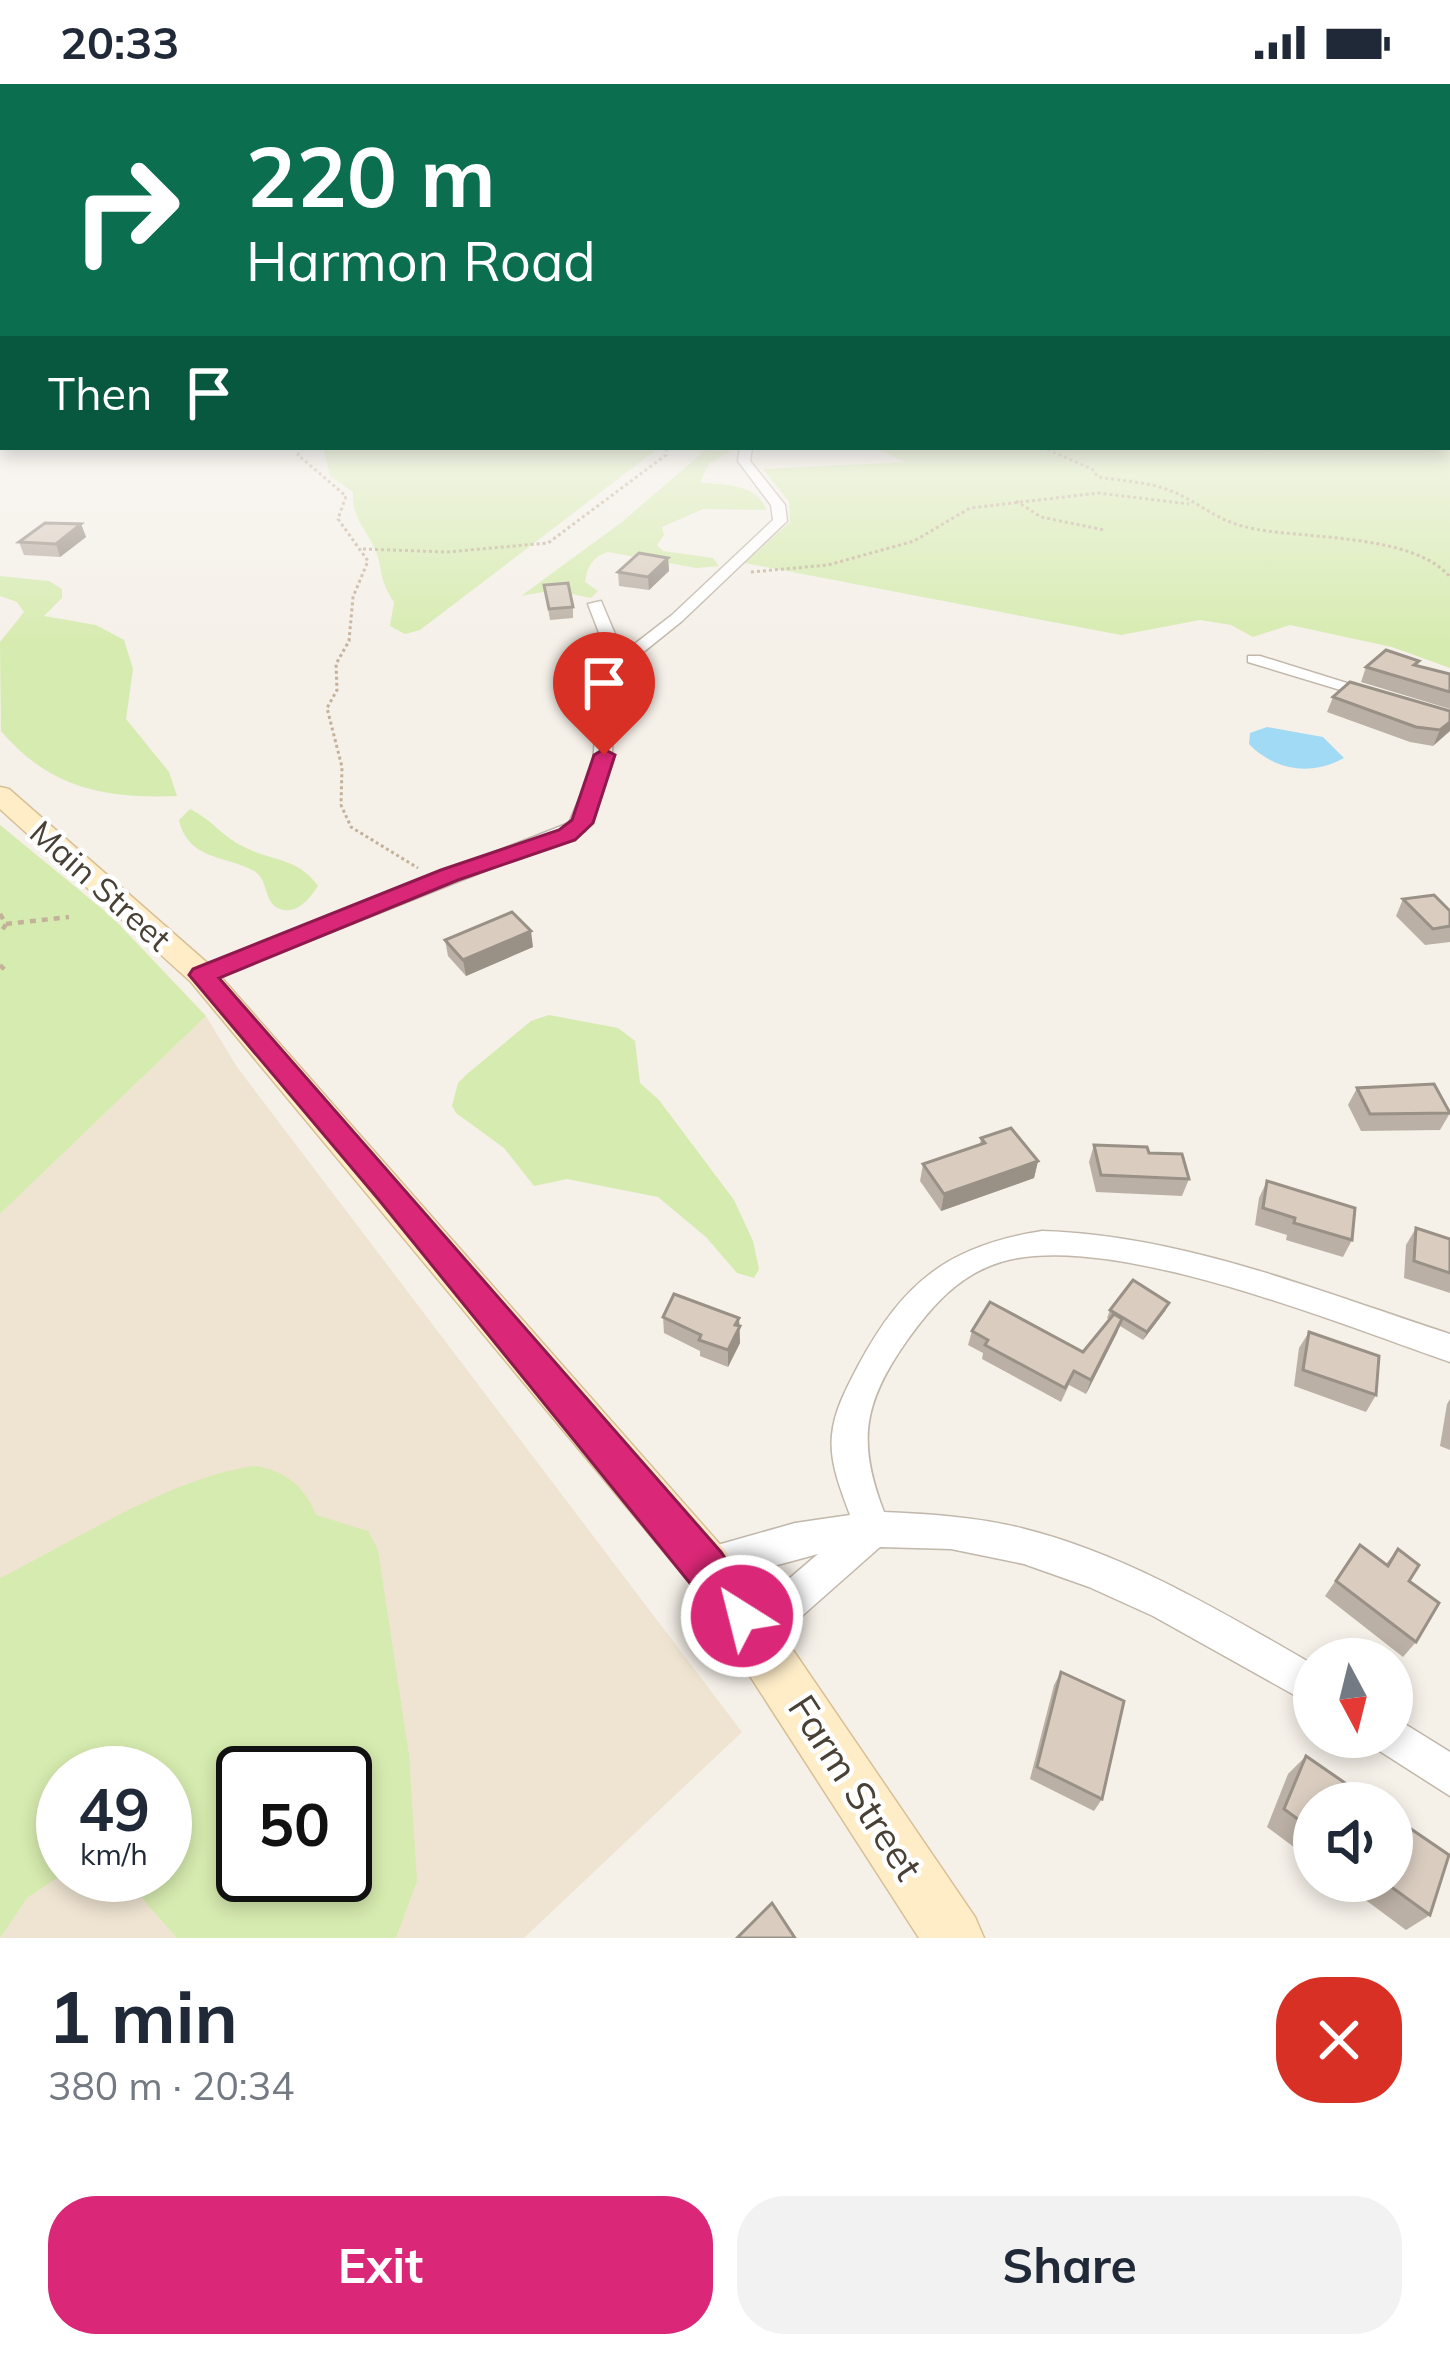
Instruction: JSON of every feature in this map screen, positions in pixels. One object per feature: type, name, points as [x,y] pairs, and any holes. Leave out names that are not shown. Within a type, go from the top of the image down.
[{"type":"main road","name":"Main Street","points":[[0,795],[202,975]]},
{"type":"main road","name":"Farm Street","points":[[202,975],[706,1566],[760,1640],[954,1938]]},
{"type":"street","points":[[202,975],[432,882],[561,838],[580,825],[602,766],[607,690],[619,664],[677,618],[780,521],[778,506],[754,475]]},
{"type":"street","points":[[596,604],[619,664]]},
{"type":"street","points":[[1255,659],[1390,700]]},
{"type":"street","points":[[873,1530],[849,1460],[847,1429],[852,1407],[896,1329],[931,1287],[955,1269],[1008,1248],[1073,1240],[1148,1253],[1450,1348]]},
{"type":"street","points":[[760,1640],[782,1610],[873,1530]]},
{"type":"street","points":[[706,1566],[822,1533],[984,1534],[1085,1564],[1181,1609],[1293,1675]]},
{"type":"street","points":[[1413,1750],[1450,1776]]},
{"type":"path","points":[[317,475],[346,496],[338,519],[368,561],[353,597],[349,641],[336,664],[337,689],[327,708],[343,767],[341,805],[351,827],[414,863],[432,882]]},
{"type":"path","points":[[363,549],[447,552],[548,543],[640,475]]},
{"type":"path","points":[[1098,475],[1171,491],[1213,518],[1253,529],[1388,546],[1440,565],[1450,577]]},
{"type":"path","points":[[716,578],[828,566],[878,548],[914,542],[963,509],[1098,493],[1189,504]]},
{"type":"path","points":[[1016,501],[1041,517],[1104,530]]},
{"type":"path","points":[[0,914],[6,924]]},
{"type":"path","points":[[6,924],[69,917]]},
{"type":"path","points":[[0,934],[6,924]]},
{"type":"shaded area","points":[[206,1016],[237,1067],[742,1732],[524,1938],[0,1938],[0,1214]]},
{"type":"green space","points":[[624,475],[420,630],[405,634],[390,626],[394,602],[357,515],[353,492],[330,476]]},
{"type":"green space","points":[[677,475],[704,475],[700,483],[748,490],[766,510],[703,509],[662,527],[664,535],[657,545],[663,551],[713,558],[719,566],[696,568],[608,552],[595,559],[587,572],[585,582],[598,591],[591,598],[554,590],[521,596],[622,522]]},
{"type":"green space","points":[[767,475],[1450,475],[1450,668],[1392,647],[1290,625],[1253,637],[1231,625],[1200,620],[1121,635],[745,563],[790,522],[789,502]]},
{"type":"green space","points":[[0,576],[49,581],[62,589],[62,598],[44,616],[96,625],[124,640],[133,669],[126,719],[169,772],[177,796],[126,795],[80,786],[39,766],[1,731],[0,642],[24,612],[17,602],[0,596]]},
{"type":"green space","points":[[190,809],[237,843],[302,870],[318,886],[297,908],[275,906],[254,871],[191,843],[179,820]]},
{"type":"green space","points":[[0,825],[112,917],[206,1016],[0,1214]]},
{"type":"green space","points":[[549,1015],[618,1028],[635,1041],[640,1083],[659,1100],[734,1200],[753,1241],[759,1269],[754,1278],[737,1273],[706,1237],[658,1197],[567,1179],[534,1186],[504,1148],[456,1113],[452,1106],[458,1083],[531,1021]]},
{"type":"green space","points":[[253,1466],[264,1468],[284,1475],[299,1488],[316,1515],[368,1531],[378,1550],[409,1755],[417,1881],[396,1938],[177,1938],[145,1902],[192,1902],[192,1746],[36,1746],[36,1892],[0,1938],[0,1578],[188,1484]]},
{"type":"water","points":[[1267,727],[1323,737],[1344,758],[1307,769],[1282,765],[1249,744],[1250,733]]},
{"type":"building","points":[[45,523],[81,524],[56,544],[19,542]]},
{"type":"building","points":[[639,553],[668,558],[648,577],[618,572]]},
{"type":"building","points":[[568,583],[573,607],[549,609],[544,585]]},
{"type":"building","points":[[1386,650],[1419,661],[1414,665],[1450,674],[1450,692],[1366,667]]},
{"type":"building","points":[[1350,682],[1450,711],[1450,722],[1440,730],[1416,727],[1333,697]]},
{"type":"building","points":[[1434,895],[1450,911],[1450,926],[1433,929],[1403,899]]},
{"type":"building","points":[[512,912],[531,931],[463,960],[445,940]]},
{"type":"building","points":[[1434,1084],[1450,1113],[1370,1114],[1357,1088]]},
{"type":"building","points":[[1011,1128],[1038,1161],[944,1194],[923,1164],[985,1143],[981,1138]]},
{"type":"building","points":[[1094,1145],[1182,1154],[1189,1179],[1101,1175]]},
{"type":"building","points":[[1267,1181],[1355,1208],[1352,1240],[1294,1223],[1295,1218],[1263,1208]]},
{"type":"building","points":[[1416,1228],[1450,1239],[1450,1273],[1414,1261]]},
{"type":"building","points":[[1133,1280],[1169,1303],[1147,1332],[1110,1310]]},
{"type":"building","points":[[674,1294],[739,1318],[728,1350],[699,1340],[701,1335],[663,1317]]},
{"type":"building","points":[[990,1302],[1083,1352],[1114,1314],[1122,1319],[1091,1380],[1074,1371],[1065,1388],[985,1345],[988,1340],[972,1331]]},
{"type":"building","points":[[1309,1332],[1379,1356],[1376,1395],[1303,1370]]},
{"type":"building","points":[[1360,1545],[1388,1566],[1398,1549],[1419,1565],[1409,1581],[1439,1603],[1416,1642],[1336,1581]]},
{"type":"building","points":[[1061,1672],[1124,1701],[1102,1799],[1037,1767]]},
{"type":"building","points":[[1309,1758],[1344,1782],[1295,1782]]},
{"type":"building","points":[[1293,1787],[1293,1816],[1284,1809]]},
{"type":"building","points":[[1413,1830],[1449,1855],[1430,1915],[1412,1902]]},
{"type":"building","points":[[772,1903],[795,1938],[737,1938]]},
{"type":"route","points":[[604,755],[582,823],[567,835],[449,875],[202,975],[391,1192],[706,1566],[742,1616]]}]
